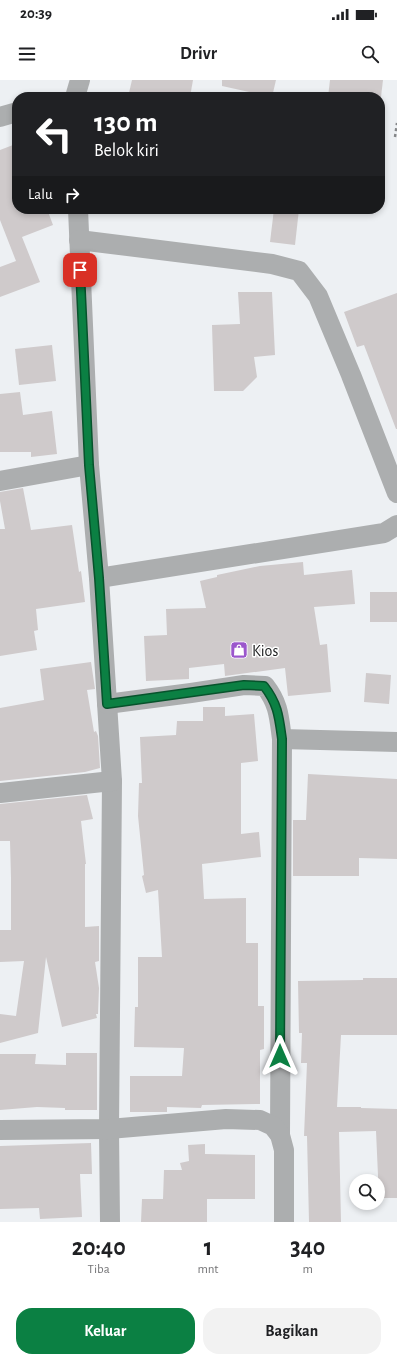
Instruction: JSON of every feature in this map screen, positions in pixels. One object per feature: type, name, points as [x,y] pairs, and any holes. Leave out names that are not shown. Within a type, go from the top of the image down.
[{"type":"street","points":[[0,117],[12,113]]},
{"type":"street","points":[[78,214],[89,465],[99,578],[112,781],[109,1129],[110,1222]]},
{"type":"street","points":[[79,240],[272,264],[299,271],[318,296],[351,375],[397,493]]},
{"type":"street","points":[[0,481],[89,465]]},
{"type":"street","points":[[99,578],[384,533],[397,525]]},
{"type":"street","points":[[107,704],[244,685],[264,686],[272,696],[278,713],[282,739],[280,1135],[284,1150],[284,1222]]},
{"type":"street","points":[[282,739],[397,742]]},
{"type":"street","points":[[0,793],[112,781]]},
{"type":"street","points":[[0,1130],[109,1129],[226,1119],[260,1120],[273,1126],[280,1135]]},
{"type":"path","points":[[395,137],[397,123]]},
{"type":"building","points":[[132,80],[193,80],[191,92],[129,92]]},
{"type":"building","points":[[222,80],[276,80],[273,92],[249,92],[222,86]]},
{"type":"building","points":[[330,80],[383,80],[382,92],[329,92]]},
{"type":"building","points":[[12,145],[12,214],[49,214],[53,225],[22,237],[40,282],[0,297],[0,267],[16,261],[0,220],[0,150]]},
{"type":"building","points":[[273,214],[298,214],[295,245],[270,242]]},
{"type":"building","points":[[238,292],[272,292],[275,355],[254,357],[257,377],[243,391],[214,391],[212,325],[240,324]]},
{"type":"building","points":[[397,293],[396,429],[364,345],[357,347],[344,312]]},
{"type":"building","points":[[52,345],[56,381],[19,385],[15,349]]},
{"type":"building","points":[[20,392],[23,415],[52,411],[57,454],[31,457],[31,452],[0,452],[0,394]]},
{"type":"building","points":[[23,488],[31,530],[72,525],[79,572],[81,571],[85,602],[36,609],[38,630],[34,631],[37,650],[0,656],[0,529],[5,529],[0,501],[0,492]]},
{"type":"building","points":[[303,562],[304,575],[352,570],[355,604],[314,607],[320,645],[327,644],[331,692],[288,696],[285,668],[225,676],[224,664],[189,668],[189,679],[146,681],[144,636],[167,635],[166,609],[206,608],[200,581],[217,577],[217,575],[260,566]]},
{"type":"building","points":[[370,592],[397,592],[397,622],[370,622]]},
{"type":"building","points":[[91,662],[95,689],[87,690],[94,732],[96,731],[98,736],[100,768],[85,772],[0,781],[0,708],[44,700],[40,669]]},
{"type":"building","points":[[366,673],[391,675],[389,704],[364,702]]},
{"type":"building","points":[[203,707],[225,707],[225,716],[254,714],[258,761],[241,763],[241,834],[259,832],[261,857],[202,864],[204,899],[246,898],[246,943],[258,943],[258,1006],[264,1006],[264,1049],[260,1050],[260,1104],[202,1105],[201,1108],[167,1107],[167,1112],[130,1112],[130,1076],[182,1076],[184,1048],[134,1047],[135,1007],[138,1007],[138,957],[162,957],[158,890],[146,893],[142,876],[144,875],[138,816],[139,783],[142,783],[140,737],[176,735],[177,721],[203,721]]},
{"type":"building","points":[[308,774],[397,779],[397,859],[359,858],[359,876],[293,876],[293,820],[306,820]]},
{"type":"building","points":[[87,795],[93,819],[81,821],[86,864],[85,927],[99,926],[99,961],[95,962],[99,988],[98,1014],[96,1014],[97,1018],[62,1027],[46,957],[38,1033],[0,1043],[0,1014],[16,1016],[24,961],[0,962],[0,930],[11,930],[11,878],[10,841],[0,841],[0,804]]},
{"type":"building","points":[[363,978],[397,978],[397,1035],[341,1035],[337,1107],[397,1109],[397,1198],[385,1198],[385,1174],[378,1174],[376,1131],[339,1132],[341,1222],[309,1222],[307,1136],[304,1136],[307,1063],[301,1063],[302,1033],[299,1033],[298,981],[363,980]]},
{"type":"building","points":[[66,1053],[97,1053],[97,1110],[65,1110],[65,1108],[37,1107],[0,1110],[0,1054],[36,1054],[35,1064],[66,1065]]},
{"type":"building","points":[[91,1143],[92,1174],[80,1174],[82,1217],[40,1219],[39,1208],[0,1209],[0,1146]]},
{"type":"building","points":[[205,1144],[205,1154],[255,1155],[255,1199],[207,1199],[207,1222],[141,1222],[142,1199],[163,1199],[164,1170],[182,1170],[180,1163],[189,1161],[188,1145]]},
{"type":"place","name":"Kios","points":[[239,650]]},
{"type":"route","points":[[80,270],[89,465],[99,578],[107,704],[244,685],[264,686],[272,696],[278,713],[282,739],[280,1056]]}]
